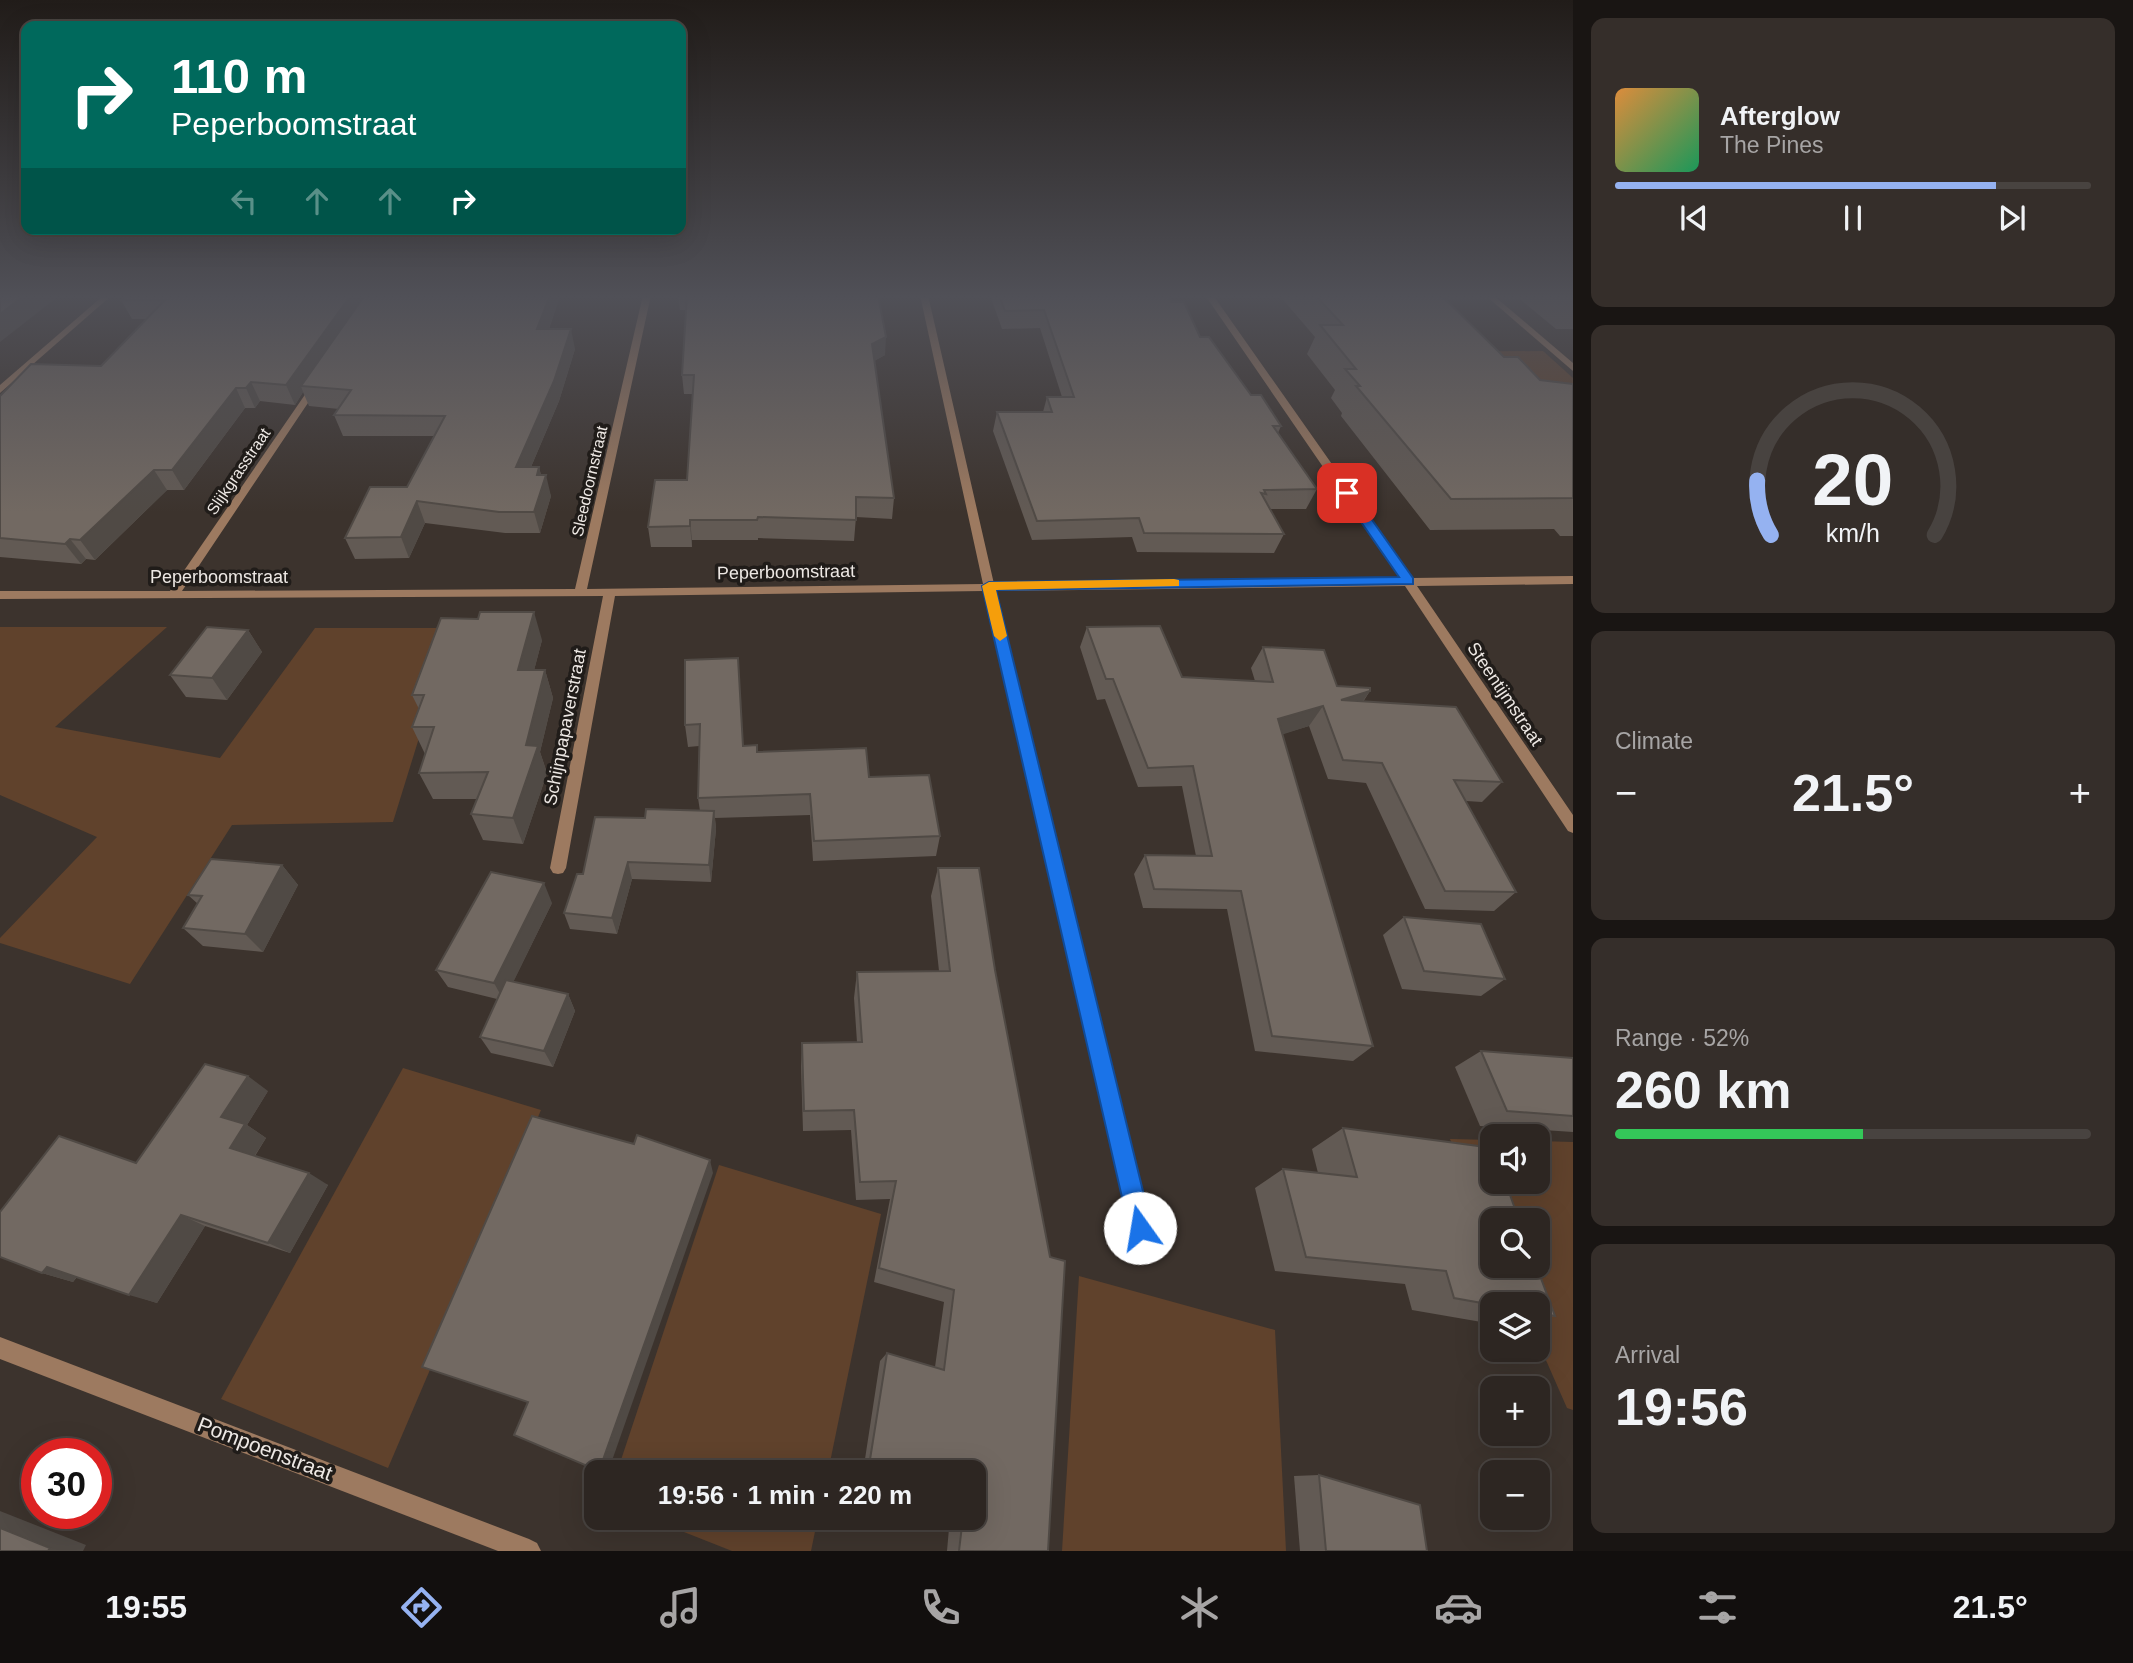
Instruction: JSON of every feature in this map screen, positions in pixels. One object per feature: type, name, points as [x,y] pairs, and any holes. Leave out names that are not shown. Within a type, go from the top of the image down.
[{"type":"street","points":[[0,390],[26,367]]},
{"type":"street","name":"Sleedoornstraat","points":[[580,593],[631,367]]},
{"type":"street","points":[[940,367],[1140,1228]]},
{"type":"street","name":"Steentijmstraat","points":[[1259,367],[1408,581],[1573,827]]},
{"type":"street","name":"Slijkgrasstraat","points":[[173,595],[322,376]]},
{"type":"street","name":"Peperboomstraat","points":[[0,595],[580,593],[1573,580]]},
{"type":"street","name":"Schijnpapaverstraat","points":[[558,869],[610,592]]},
{"type":"street","name":"Pompoenstraat","points":[[0,1348],[529,1551]]},
{"type":"shaded area","points":[[1477,367],[1561,367],[1573,378],[1573,387]]},
{"type":"shaded area","points":[[0,627],[167,627],[55,727],[220,758],[315,628],[453,628],[393,822],[232,825],[130,984],[0,943],[0,938],[97,837],[0,795]]},
{"type":"shaded area","points":[[403,1068],[541,1110],[388,1468],[221,1399]]},
{"type":"shaded area","points":[[1450,1139],[1480,1140],[1480,1194],[1550,1194],[1550,1141],[1573,1142],[1573,1410],[1567,1408],[1547,1362],[1550,1362],[1550,1292],[1528,1292],[1516,1278],[1550,1278],[1550,1208],[1480,1208]]},
{"type":"shaded area","points":[[719,1165],[881,1214],[830,1460],[621,1460]]},
{"type":"shaded area","points":[[1079,1276],[1275,1330],[1286,1551],[1062,1551]]},
{"type":"shaded area","points":[[679,1530],[815,1530],[811,1551],[732,1551]]},
{"type":"building","points":[[28,367],[299,367],[286,385],[251,382],[246,388],[236,388],[172,470],[154,470],[80,540],[70,539],[65,544],[0,538],[0,396]]},
{"type":"building","points":[[314,367],[558,367],[516,467],[539,467],[537,475],[546,475],[534,512],[499,512],[417,501],[401,537],[345,538],[370,487],[407,487],[445,416],[334,415],[351,390],[301,386]]},
{"type":"building","points":[[682,367],[875,367],[894,498],[856,497],[856,520],[758,517],[757,520],[690,520],[690,526],[648,527],[655,480],[687,480],[694,375],[682,375]]},
{"type":"building","points":[[1064,367],[1231,367],[1251,395],[1261,395],[1281,426],[1273,426],[1317,489],[1264,490],[1266,494],[1261,493],[1284,534],[1144,533],[1139,518],[1037,521],[997,412],[1052,412],[1047,397],[1074,397]]},
{"type":"building","points":[[1528,367],[1540,380],[1573,384],[1573,498],[1451,499],[1356,386],[1360,386],[1345,369]]},
{"type":"building","points":[[480,612],[534,612],[518,670],[545,670],[526,745],[538,746],[513,818],[471,814],[488,772],[419,773],[434,727],[412,727],[424,695],[412,695],[441,618],[478,619]]},
{"type":"building","points":[[1160,626],[1182,677],[1273,682],[1263,647],[1324,650],[1337,686],[1370,688],[1370,691],[1341,700],[1456,707],[1502,782],[1454,780],[1516,892],[1445,891],[1382,763],[1343,760],[1323,706],[1278,719],[1373,1046],[1272,1036],[1241,891],[1154,889],[1145,855],[1212,856],[1193,766],[1148,768],[1113,679],[1106,679],[1087,627]]},
{"type":"building","points":[[207,627],[248,630],[212,678],[170,675]]},
{"type":"building","points":[[738,658],[743,746],[757,745],[757,752],[866,748],[869,777],[929,775],[940,836],[814,841],[810,794],[698,798],[700,724],[685,725],[685,660]]},
{"type":"building","points":[[646,809],[714,811],[709,865],[628,862],[612,918],[564,913],[577,874],[583,874],[595,817],[645,818]]},
{"type":"building","points":[[211,859],[282,865],[245,934],[183,928],[202,896],[188,895]]},
{"type":"building","points":[[938,868],[979,868],[995,970],[1050,1257],[1065,1261],[1048,1551],[959,1551],[961,1530],[986,1530],[986,1460],[870,1460],[887,1353],[944,1370],[954,1290],[879,1268],[896,1181],[860,1182],[854,1110],[804,1111],[802,1043],[862,1042],[857,972],[950,971]]},
{"type":"building","points":[[491,872],[544,883],[494,983],[436,970]]},
{"type":"building","points":[[1404,917],[1481,924],[1505,979],[1424,971]]},
{"type":"building","points":[[506,980],[568,994],[544,1051],[480,1037]]},
{"type":"building","points":[[1481,1051],[1573,1058],[1573,1116],[1507,1111]]},
{"type":"building","points":[[205,1064],[248,1076],[221,1117],[245,1124],[230,1148],[309,1173],[268,1243],[181,1215],[129,1295],[47,1267],[42,1273],[0,1257],[0,1212],[59,1136],[136,1163]]},
{"type":"building","points":[[532,1116],[634,1144],[637,1135],[710,1160],[603,1460],[584,1460],[584,1465],[514,1435],[528,1402],[422,1367]]},
{"type":"building","points":[[1343,1128],[1480,1146],[1480,1194],[1510,1194],[1515,1208],[1480,1208],[1480,1278],[1541,1278],[1546,1292],[1480,1292],[1480,1303],[1454,1298],[1446,1271],[1306,1257],[1283,1169],[1357,1177]]},
{"type":"building","points":[[1550,1303],[1555,1316],[1550,1315]]},
{"type":"building","points":[[1319,1475],[1420,1505],[1427,1551],[1326,1551]]},
{"type":"building","points":[[0,1528],[50,1548],[48,1551],[0,1551]]},
{"type":"slow traffic","points":[[1000,636],[989,586],[1174,583]]},
{"type":"route","points":[[1140,1228],[989,586],[1408,581],[1347,493]]}]
